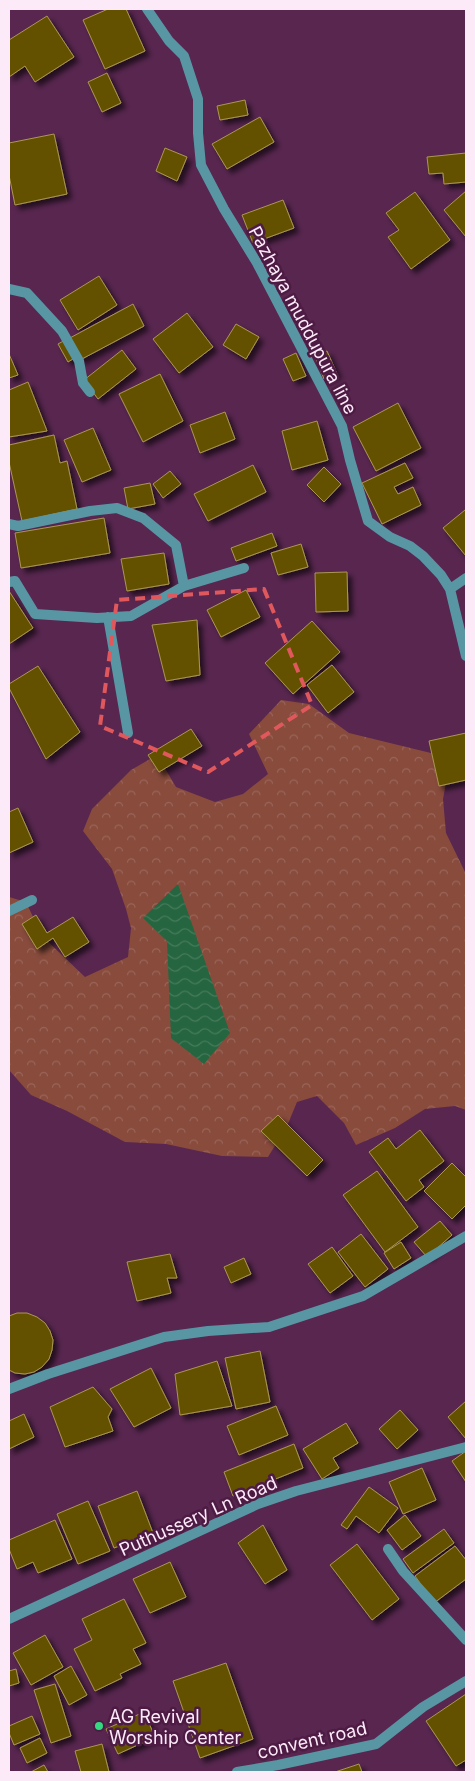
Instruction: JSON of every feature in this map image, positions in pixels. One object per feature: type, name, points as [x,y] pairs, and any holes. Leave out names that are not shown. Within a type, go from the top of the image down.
[{"type":"street","name":"Pazhaya muddupura line","points":[[147,9],[169,41],[184,56],[198,99],[198,134],[201,165],[224,209],[257,263],[342,426],[368,521],[390,537],[410,546],[423,556],[441,575],[450,589],[466,656]]},
{"type":"street","points":[[9,289],[27,294],[62,331],[79,361],[83,383],[90,392]]},
{"type":"street","points":[[9,524],[18,526],[90,511],[117,508],[144,518],[176,545],[184,586]]},
{"type":"street","points":[[9,582],[14,581],[35,614],[131,616],[184,586],[244,568]]},
{"type":"street","points":[[450,589],[466,578]]},
{"type":"street","points":[[108,617],[128,732]]},
{"type":"street","points":[[9,911],[32,900]]},
{"type":"street","points":[[9,1390],[48,1374],[164,1337],[208,1331],[269,1327],[363,1296],[466,1236]]},
{"type":"street","name":"Puthussery Ln Road","points":[[9,1619],[258,1504],[296,1490],[466,1447]]},
{"type":"street","points":[[388,1549],[404,1571],[466,1640]]},
{"type":"street","name":"convent road","points":[[237,1772],[279,1769],[376,1744],[423,1707],[466,1681]]},
{"type":"highlighted area","points":[[264,589],[312,705],[208,772],[100,726],[117,600]]},
{"type":"green space","points":[[281,700],[309,704],[349,733],[435,754],[448,772],[443,799],[446,833],[466,874],[466,1110],[455,1106],[425,1109],[395,1128],[356,1145],[344,1123],[317,1096],[297,1102],[287,1126],[268,1157],[222,1156],[166,1144],[125,1142],[67,1111],[31,1095],[9,1070],[9,897],[26,902],[42,936],[85,977],[128,957],[131,928],[112,869],[83,831],[92,809],[131,770],[157,755],[176,787],[215,802],[243,794],[268,774],[249,734]]},
{"type":"water","points":[[178,884],[230,1033],[204,1064],[171,1038],[167,941],[143,918]]},
{"type":"building","points":[[108,9],[126,9],[145,51],[105,69],[83,20]]},
{"type":"building","points":[[47,16],[74,57],[35,82],[25,66],[9,77],[9,40]]},
{"type":"building","points":[[107,73],[121,103],[102,112],[88,82]]},
{"type":"building","points":[[245,100],[248,115],[220,120],[217,106]]},
{"type":"building","points":[[260,117],[274,142],[227,169],[212,144]]},
{"type":"building","points":[[54,134],[67,194],[15,205],[9,175],[9,143]]},
{"type":"building","points":[[165,148],[187,157],[177,181],[156,171]]},
{"type":"building","points":[[466,153],[466,182],[444,184],[443,173],[429,174],[427,157]]},
{"type":"building","points":[[466,191],[466,237],[444,210]]},
{"type":"building","points":[[415,192],[450,240],[411,269],[388,237],[399,230],[386,213]]},
{"type":"building","points":[[283,200],[294,228],[253,243],[242,215]]},
{"type":"building","points":[[99,276],[117,305],[78,330],[60,300]]},
{"type":"building","points":[[133,304],[144,326],[80,360],[68,339]]},
{"type":"building","points":[[187,313],[213,347],[179,373],[153,339]]},
{"type":"building","points":[[236,324],[259,337],[246,359],[223,345]]},
{"type":"building","points":[[67,339],[76,357],[68,362],[58,344]]},
{"type":"building","points":[[122,350],[136,369],[98,399],[84,380]]},
{"type":"building","points":[[327,351],[337,374],[324,379],[315,356]]},
{"type":"building","points":[[296,353],[306,376],[293,381],[283,359]]},
{"type":"building","points":[[9,354],[18,375],[9,378]]},
{"type":"building","points":[[160,374],[183,421],[143,442],[119,394]]},
{"type":"building","points":[[28,382],[47,431],[9,437],[9,390]]},
{"type":"building","points":[[398,403],[421,448],[376,471],[353,427]]},
{"type":"building","points":[[225,412],[235,439],[200,453],[190,425]]},
{"type":"building","points":[[317,421],[328,460],[292,470],[282,431]]},
{"type":"building","points":[[93,428],[111,470],[82,482],[64,440]]},
{"type":"building","points":[[54,435],[60,463],[67,461],[77,509],[22,521],[9,462],[9,445]]},
{"type":"building","points":[[405,463],[413,478],[394,487],[398,494],[413,487],[421,505],[382,524],[362,483]]},
{"type":"building","points":[[253,465],[266,492],[208,521],[194,494]]},
{"type":"building","points":[[324,467],[341,484],[324,502],[307,485]]},
{"type":"building","points":[[170,471],[181,484],[163,498],[153,484]]},
{"type":"building","points":[[150,483],[155,504],[128,509],[124,488]]},
{"type":"building","points":[[466,511],[466,556],[443,528]]},
{"type":"building","points":[[104,518],[110,553],[21,568],[15,533]]},
{"type":"building","points":[[272,533],[277,546],[236,561],[231,548]]},
{"type":"building","points":[[301,544],[308,567],[278,575],[271,553]]},
{"type":"building","points":[[164,553],[169,584],[127,591],[121,559]]},
{"type":"building","points":[[347,572],[348,611],[316,612],[315,573]]},
{"type":"building","points":[[246,590],[260,617],[221,637],[207,610]]},
{"type":"building","points":[[9,591],[33,628],[9,644]]},
{"type":"building","points":[[197,620],[200,675],[166,681],[152,625]]},
{"type":"building","points":[[312,621],[340,652],[293,694],[265,663]]},
{"type":"building","points":[[332,665],[354,692],[328,713],[307,685]]},
{"type":"building","points":[[38,666],[80,732],[46,759],[9,688],[9,684]]},
{"type":"building","points":[[191,729],[202,746],[159,772],[148,755]]},
{"type":"building","points":[[466,733],[466,780],[439,786],[429,741]]},
{"type":"building","points":[[18,808],[33,842],[9,853],[9,812]]},
{"type":"building","points":[[36,915],[47,933],[73,917],[89,942],[65,957],[53,938],[37,949],[22,924]]},
{"type":"building","points":[[278,1115],[323,1160],[307,1176],[261,1131]]},
{"type":"building","points":[[420,1130],[444,1161],[419,1180],[424,1187],[406,1201],[369,1152],[388,1138],[396,1149]]},
{"type":"building","points":[[452,1163],[466,1177],[466,1205],[452,1219],[424,1191]]},
{"type":"building","points":[[377,1171],[418,1227],[385,1252],[343,1195]]},
{"type":"building","points":[[440,1221],[452,1235],[427,1257],[414,1242]]},
{"type":"building","points":[[361,1234],[388,1269],[365,1287],[338,1252]]},
{"type":"building","points":[[401,1242],[411,1258],[394,1269],[384,1253]]},
{"type":"building","points":[[332,1247],[353,1276],[330,1293],[308,1264]]},
{"type":"building","points":[[170,1254],[177,1278],[167,1278],[171,1293],[137,1301],[127,1262]]},
{"type":"building","points":[[244,1258],[251,1274],[231,1283],[224,1267]]},
{"type":"building","points":[[17,1313],[27,1313],[45,1323],[53,1340],[49,1359],[34,1372],[25,1374],[9,1370],[9,1316]]},
{"type":"building","points":[[260,1351],[270,1402],[236,1409],[225,1358]]},
{"type":"building","points":[[217,1361],[232,1406],[180,1415],[175,1374]]},
{"type":"building","points":[[151,1368],[171,1408],[134,1427],[110,1389]]},
{"type":"building","points":[[93,1387],[112,1409],[108,1417],[113,1431],[65,1447],[50,1407]]},
{"type":"building","points":[[466,1401],[466,1439],[448,1417]]},
{"type":"building","points":[[276,1406],[288,1435],[239,1455],[227,1426]]},
{"type":"building","points":[[400,1410],[418,1430],[397,1449],[379,1429]]},
{"type":"building","points":[[24,1414],[34,1437],[9,1449],[9,1421]]},
{"type":"building","points":[[346,1423],[358,1443],[333,1458],[339,1468],[322,1479],[303,1449]]},
{"type":"building","points":[[294,1444],[303,1468],[233,1496],[224,1472]]},
{"type":"building","points":[[466,1451],[466,1482],[452,1461]]},
{"type":"building","points":[[422,1468],[436,1500],[403,1514],[389,1482]]},
{"type":"building","points":[[369,1487],[398,1508],[379,1533],[356,1516],[347,1529],[341,1525]]},
{"type":"building","points":[[137,1491],[153,1533],[114,1548],[98,1506]]},
{"type":"building","points":[[88,1501],[110,1551],[78,1564],[57,1514]]},
{"type":"building","points":[[405,1515],[421,1536],[402,1550],[387,1530]]},
{"type":"building","points":[[55,1520],[72,1559],[38,1573],[33,1562],[17,1569],[9,1549],[9,1540]]},
{"type":"building","points":[[263,1525],[287,1570],[265,1584],[238,1543]]},
{"type":"building","points":[[444,1529],[454,1543],[413,1573],[403,1559]]},
{"type":"building","points":[[357,1544],[399,1599],[372,1620],[330,1565]]},
{"type":"building","points":[[455,1546],[466,1560],[466,1579],[434,1603],[415,1576]]},
{"type":"building","points":[[170,1562],[186,1597],[150,1613],[133,1579]]},
{"type":"building","points":[[124,1599],[146,1643],[133,1649],[141,1664],[120,1674],[122,1678],[95,1691],[74,1649],[92,1640],[82,1619]]},
{"type":"building","points":[[45,1635],[63,1667],[31,1685],[13,1653]]},
{"type":"building","points":[[226,1663],[253,1739],[200,1758],[173,1681]]},
{"type":"building","points":[[71,1666],[87,1695],[69,1705],[54,1676]]},
{"type":"building","points":[[16,1669],[19,1683],[9,1686],[9,1671]]},
{"type":"building","points":[[55,1684],[71,1736],[51,1743],[34,1690]]},
{"type":"building","points":[[466,1694],[466,1760],[456,1766],[426,1721]]},
{"type":"building","points":[[144,1712],[155,1737],[118,1754],[106,1729]]},
{"type":"building","points":[[32,1716],[40,1734],[14,1745],[9,1733],[9,1726]]},
{"type":"building","points":[[40,1738],[47,1753],[27,1763],[20,1748]]},
{"type":"building","points":[[102,1744],[109,1772],[81,1772],[75,1751]]},
{"type":"building","points":[[359,1764],[362,1772],[335,1772]]},
{"type":"building","points":[[44,1765],[48,1772],[31,1772]]},
{"type":"place","name":"AG Revival Worship Center","points":[[99,1726]]}]
